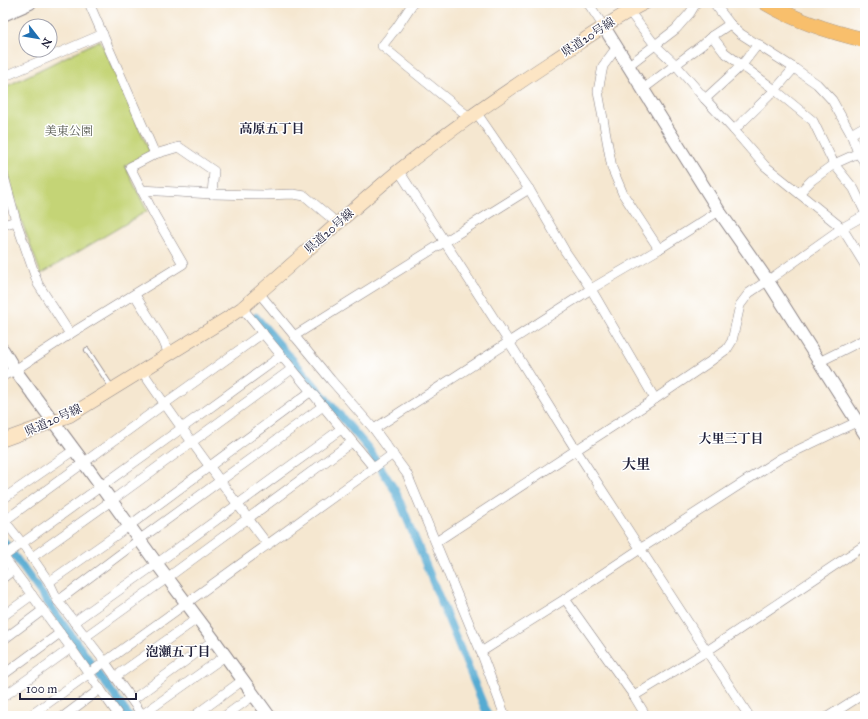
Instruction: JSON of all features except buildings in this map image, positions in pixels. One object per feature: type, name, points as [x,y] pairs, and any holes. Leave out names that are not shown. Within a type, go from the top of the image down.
[{"type":"highway","points":[[766,3],[796,18],[827,30],[865,40]]},
{"type":"main road","name":"県道20号線","points":[[3,440],[69,416],[226,319],[242,308],[336,223],[399,171],[473,115],[604,26],[645,3]]},
{"type":"street","points":[[3,15],[30,3]]},
{"type":"street","points":[[89,3],[156,154]]},
{"type":"street","points":[[414,3],[382,46],[473,115],[529,189],[565,251],[591,289],[655,399]]},
{"type":"street","points":[[588,3],[629,65],[720,211],[768,280],[819,362],[861,420],[865,434]]},
{"type":"street","points":[[629,65],[676,29],[690,13],[696,3]]},
{"type":"street","points":[[714,3],[730,24],[741,34],[817,84],[832,100],[862,152],[865,163]]},
{"type":"street","points":[[630,11],[655,46],[675,64],[765,166],[842,228],[865,265]]},
{"type":"street","points":[[643,89],[730,24]]},
{"type":"street","points":[[3,77],[103,34]]},
{"type":"street","points":[[436,542],[655,399],[727,349],[732,341],[740,305],[749,293],[865,213],[854,189],[834,164],[813,121],[775,90],[724,52],[712,36]]},
{"type":"street","points":[[705,99],[742,65],[758,44]]},
{"type":"street","points":[[617,47],[603,66],[598,91],[612,168],[623,194],[659,249]]},
{"type":"street","points":[[734,130],[775,90],[794,68]]},
{"type":"street","points":[[851,134],[865,126]]},
{"type":"street","points":[[3,376],[15,370],[183,264],[154,214],[130,167],[156,154],[179,147],[214,171],[212,194]]},
{"type":"street","points":[[799,194],[812,180],[834,164],[862,152]]},
{"type":"street","points":[[399,171],[509,342],[576,450],[749,716]]},
{"type":"street","points":[[3,173],[16,221],[38,284],[70,334]]},
{"type":"street","points":[[294,336],[529,189]]},
{"type":"street","points":[[141,190],[212,194],[293,194],[305,196],[336,223]]},
{"type":"street","points":[[374,430],[591,289],[720,211]]},
{"type":"street","points":[[3,225],[16,221]]},
{"type":"street","points":[[259,293],[330,380],[374,430],[407,474],[481,652],[505,716]]},
{"type":"street","points":[[135,294],[169,354]]},
{"type":"street","points":[[242,308],[374,468]]},
{"type":"street","points":[[225,656],[143,715],[58,601],[49,582],[4,520],[263,334]]},
{"type":"street","points":[[819,362],[865,339]]},
{"type":"street","points":[[3,350],[15,370],[269,716]]},
{"type":"street","points":[[115,715],[89,673],[3,556],[101,487],[281,356]]},
{"type":"street","points":[[31,558],[292,369]]},
{"type":"street","points":[[142,371],[164,404],[268,545]]},
{"type":"street","points":[[49,582],[129,526],[310,392]]},
{"type":"street","points":[[58,601],[323,406]]},
{"type":"street","points":[[481,652],[781,458],[861,420]]},
{"type":"street","points":[[74,622],[157,564],[341,429]]},
{"type":"street","points":[[86,637],[352,442]]},
{"type":"street","points":[[3,499],[74,450]]},
{"type":"street","points":[[30,716],[393,454]]},
{"type":"street","points":[[634,696],[706,651],[865,545]]},
{"type":"street","points":[[3,578],[13,570]]},
{"type":"street","points":[[3,616],[32,595]]},
{"type":"street","points":[[565,599],[634,696],[646,716]]},
{"type":"street","points":[[3,640],[43,610]]},
{"type":"street","points":[[116,677],[198,618]]},
{"type":"street","points":[[3,675],[60,633]]},
{"type":"street","points":[[132,700],[214,640]]},
{"type":"street","points":[[3,697],[71,648]]},
{"type":"street","points":[[194,716],[243,680]]},
{"type":"street","points":[[64,716],[100,690]]},
{"type":"street","points":[[829,716],[865,693]]},
{"type":"street","points":[[225,716],[254,695]]},
{"type":"lane","points":[[87,350],[113,389]]},
{"type":"green space","name":"美東公園","points":[[100,40],[150,152],[125,166],[147,211],[41,274],[21,220],[3,156],[3,88]]},
{"type":"waterway","points":[[256,317],[368,448],[396,492],[488,716]]},
{"type":"waterway","points":[[3,540],[129,716]]},
{"type":"district","name":"高原五丁目","points":[[272,129]]},
{"type":"district","name":"大里三丁目","points":[[731,439]]},
{"type":"district","name":"大里","points":[[636,464]]},
{"type":"district","name":"泡瀬五丁目","points":[[178,652]]}]
